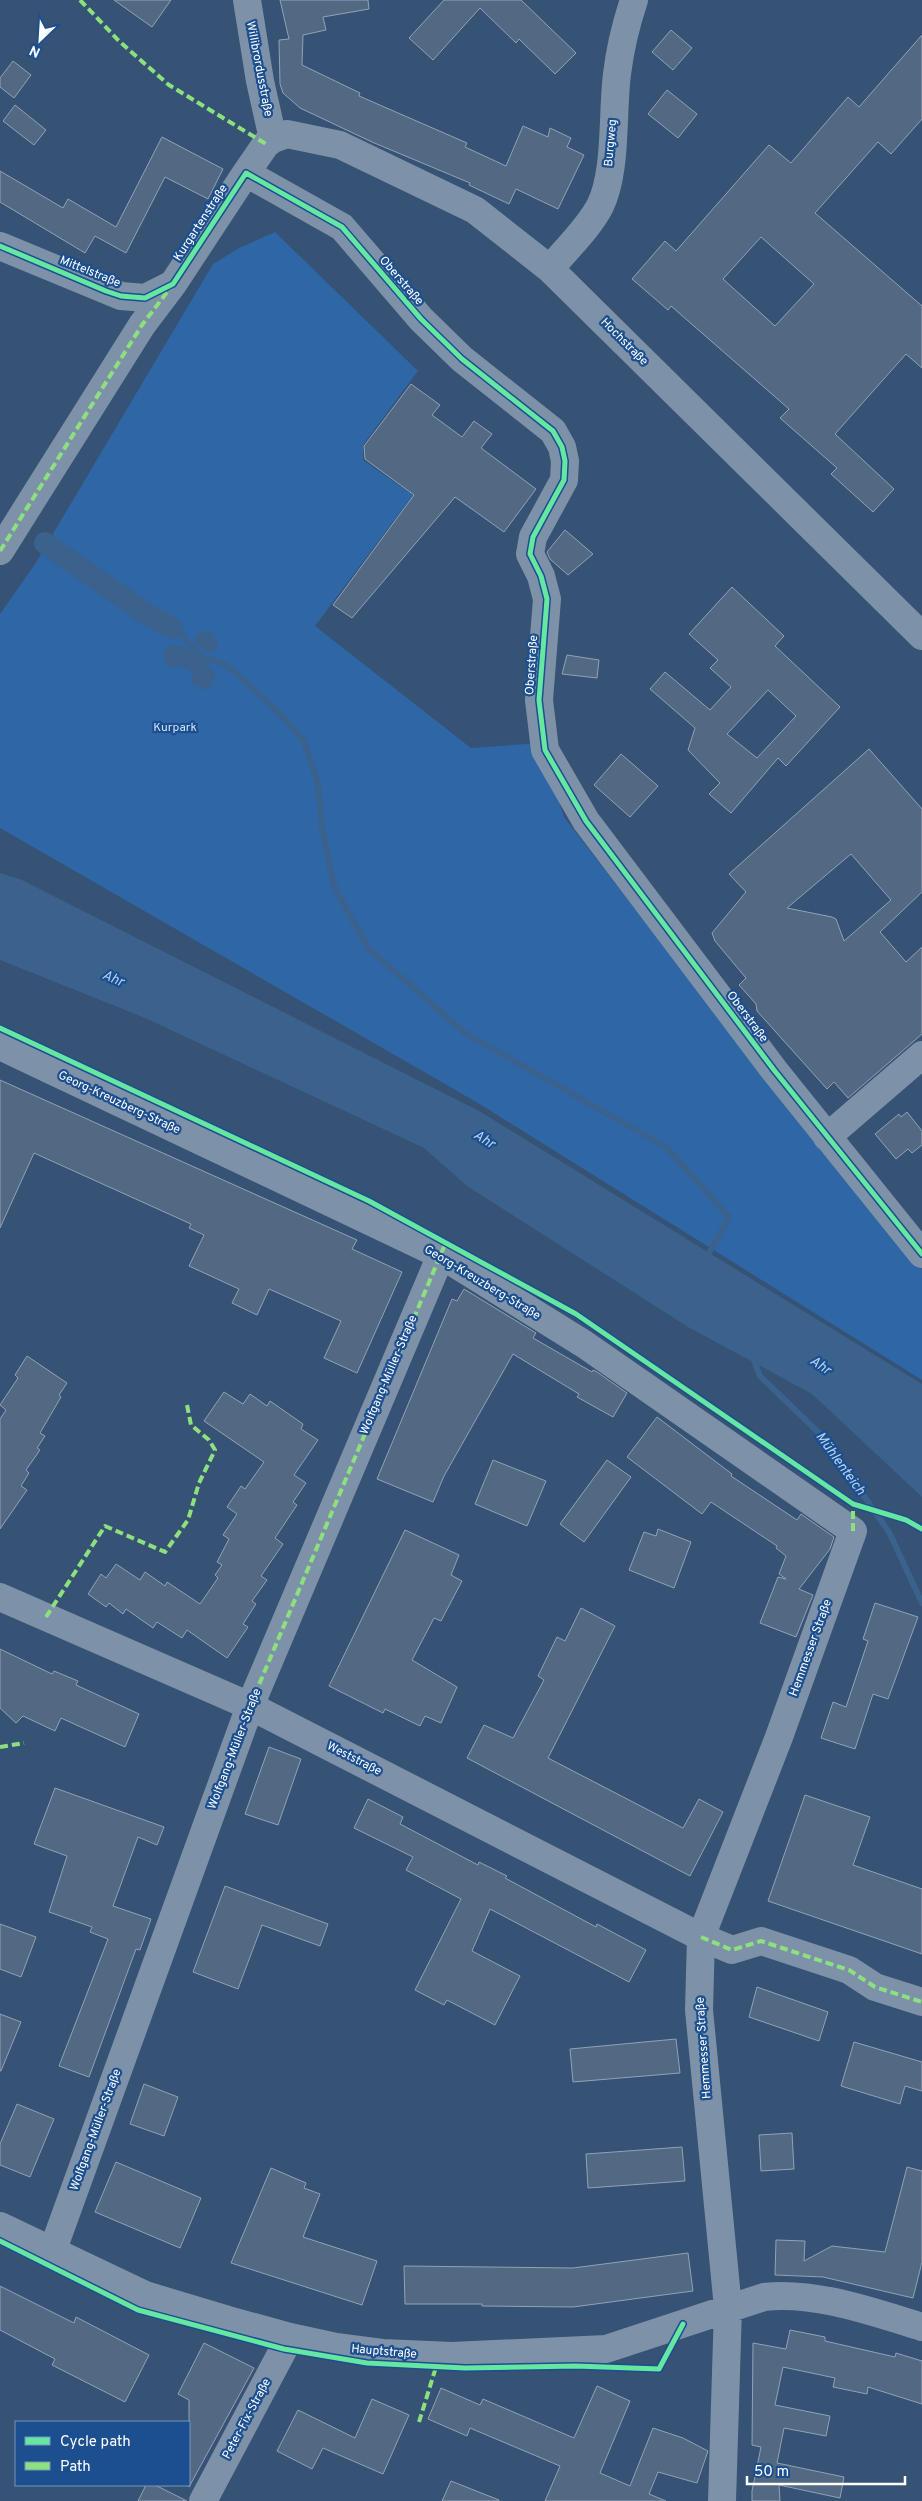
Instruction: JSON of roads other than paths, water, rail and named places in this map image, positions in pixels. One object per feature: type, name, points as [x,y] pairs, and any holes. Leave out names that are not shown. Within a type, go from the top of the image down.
[{"type":"street","name":"Willibrordusstraße","points":[[247,0],[260,81],[273,139]]},
{"type":"street","name":"Burgweg","points":[[550,269],[594,217],[605,192],[610,161],[617,74],[625,27],[634,0]]},
{"type":"street","name":"Hochstraße","points":[[273,139],[287,134],[340,145],[475,210],[550,269],[922,636]]},
{"type":"street","name":"Kurgartenstraße","points":[[0,551],[142,325],[174,284],[266,144],[273,139]]},
{"type":"street","name":"Oberstraße","points":[[246,173],[342,227],[421,319],[462,359],[553,431],[562,447],[565,462],[564,480],[533,537],[530,554],[541,576],[547,599],[539,700],[546,750],[586,822],[774,1070],[922,1254]]},
{"type":"street","name":"Mittelstraße","points":[[0,246],[121,296],[145,298],[174,284]]},
{"type":"street","name":"Georg-Kreuzberg-Straße","points":[[0,1046],[441,1255],[584,1344],[853,1531]]},
{"type":"street","points":[[828,1137],[922,1054]]},
{"type":"street","name":"Wolfgang-Müller-Straße","points":[[52,2252],[250,1706],[441,1255]]},
{"type":"street","name":"Hemmesser Straße","points":[[722,2501],[728,2308],[699,2010],[701,1938],[779,1737],[853,1531]]},
{"type":"street","name":"Weststraße","points":[[0,1597],[250,1706],[701,1938],[732,1950],[762,1941],[849,1970],[875,1987],[922,2002]]},
{"type":"street","name":"Hauptstraße","points":[[0,2226],[145,2295],[290,2336],[336,2347],[382,2354],[452,2356],[606,2349],[764,2297],[783,2295],[858,2307],[922,2327]]},
{"type":"street","name":"Peter-Fix-Straße","points":[[203,2501],[290,2336]]},
{"type":"water","points":[[201,632],[213,633],[218,645],[215,651],[209,654],[194,644],[195,639]]},
{"type":"water","points":[[172,645],[190,651],[207,664],[215,674],[213,685],[204,690],[193,684],[191,672],[183,666],[172,668],[167,666],[163,654],[166,648]]},
{"type":"water","name":"Ahr","points":[[0,873],[20,879],[479,1111],[922,1384],[922,1497],[812,1394],[688,1327],[467,1186],[424,1148],[145,1018],[0,960]]},
{"type":"waterway","points":[[45,543],[145,613],[172,628]]},
{"type":"waterway","points":[[172,628],[181,632],[190,646],[205,659],[220,662],[233,670],[277,711],[304,741],[318,783],[322,828],[334,886],[368,948],[465,1033],[666,1147],[729,1217],[705,1260]]},
{"type":"waterway","name":"Mühlenteich","points":[[752,1355],[760,1376],[823,1437],[889,1532],[922,1603]]},
{"type":"park label","name":"Kurpark","points":[[175,728]]}]
